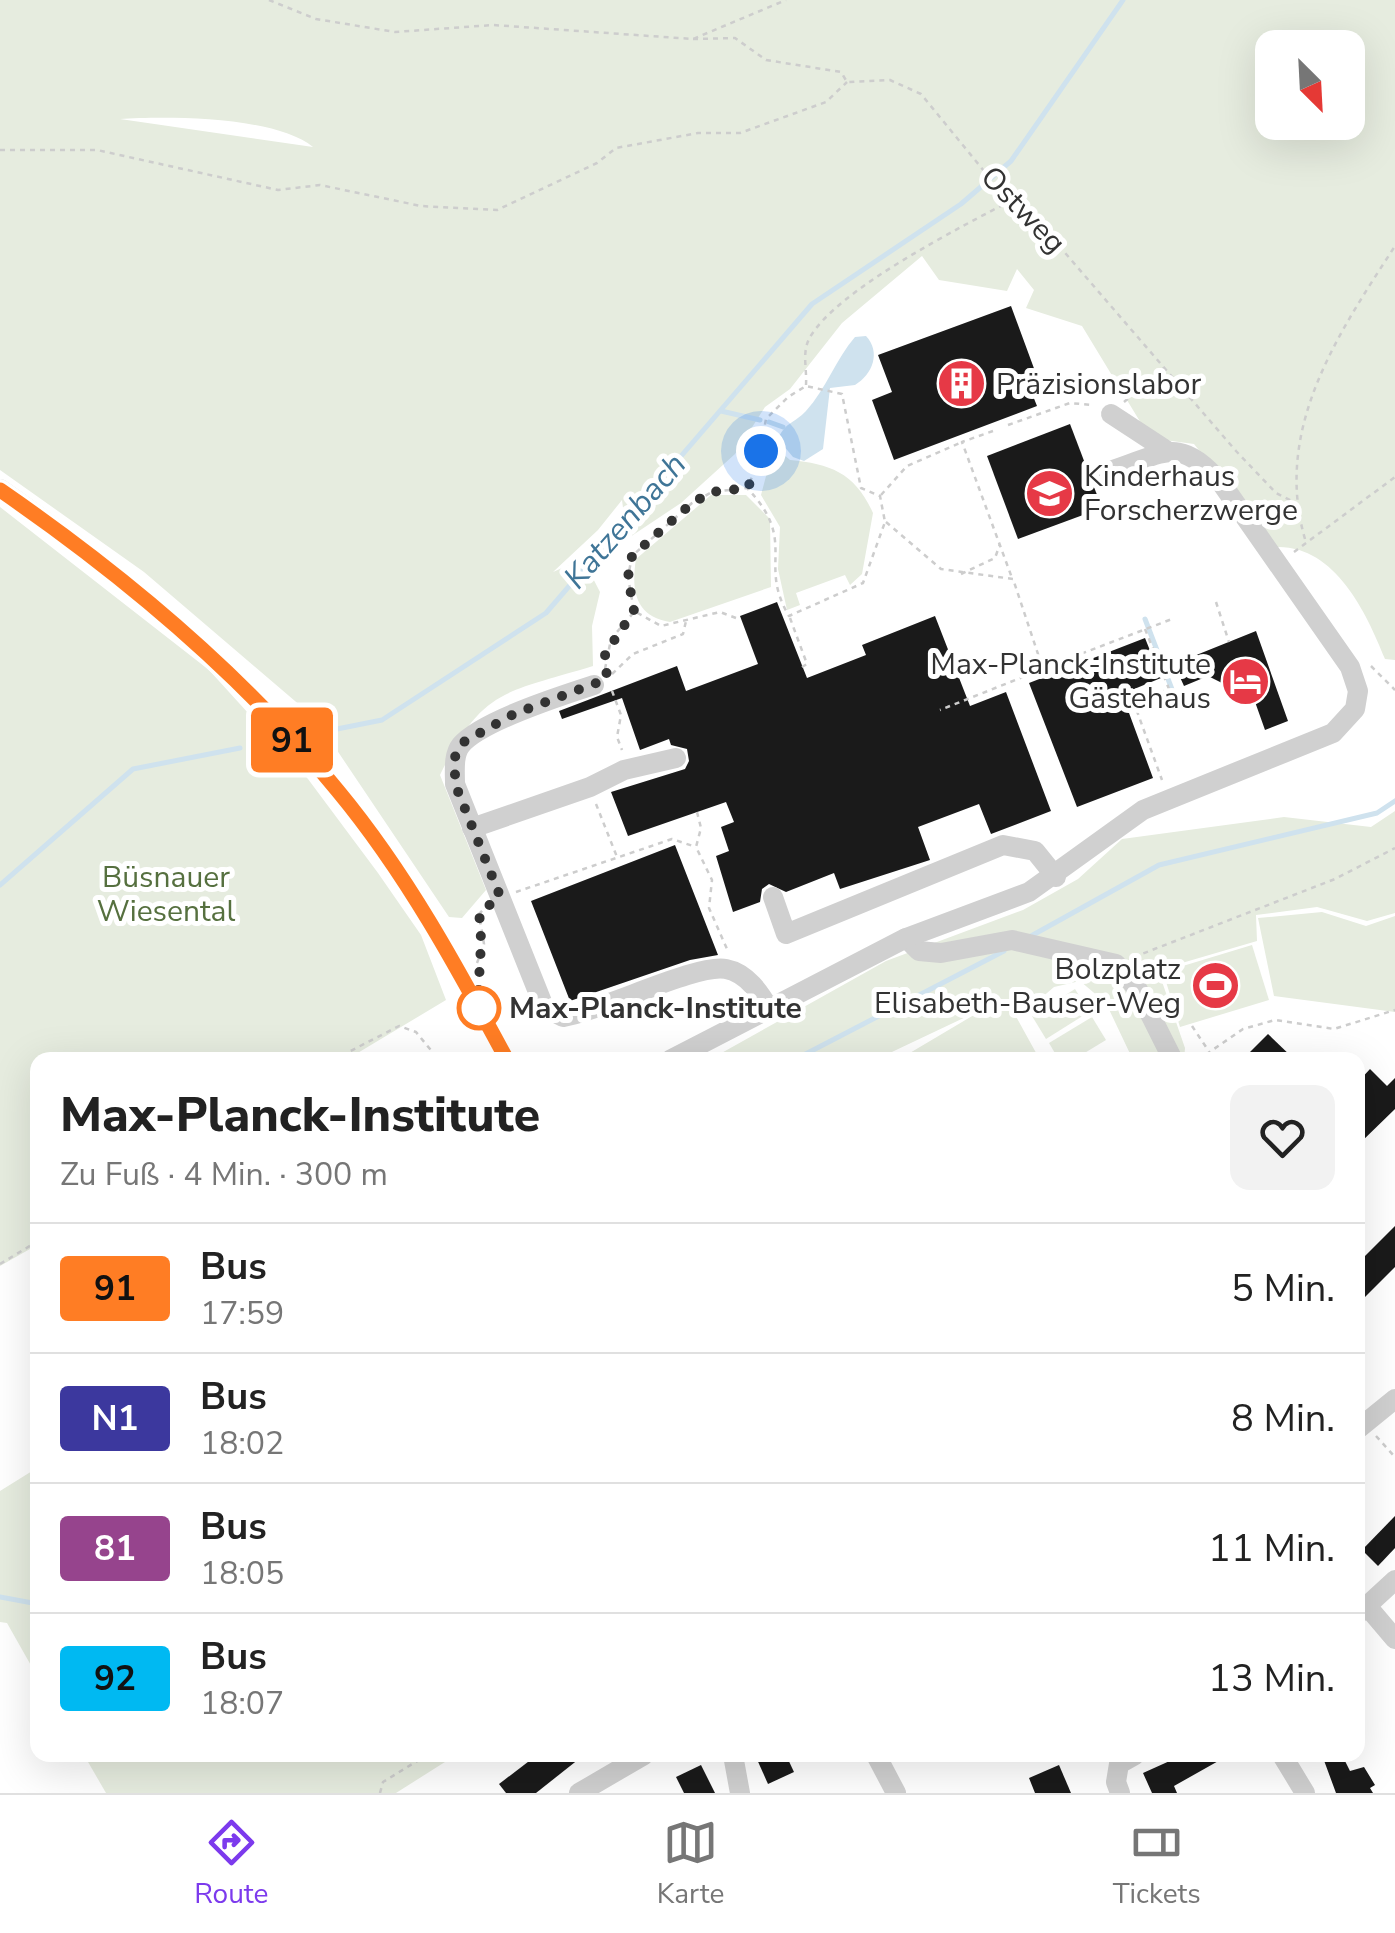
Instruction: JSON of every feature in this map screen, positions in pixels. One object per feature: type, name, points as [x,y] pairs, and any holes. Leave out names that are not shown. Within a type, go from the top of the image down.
[{"type":"street","points":[[1111,414],[1170,452]]},
{"type":"street","points":[[686,1052],[906,938],[1029,892],[1056,877],[1122,823],[1168,798],[1333,733],[1355,709],[1358,692],[1350,667],[1222,484],[1198,458],[1183,450],[1170,452],[1107,472]]},
{"type":"street","points":[[0,490],[170,616],[339,792],[433,926],[502,1052]]},
{"type":"street","points":[[600,682],[514,714],[462,743],[455,757],[455,784],[544,1006],[563,1018],[705,966],[740,974],[770,1010]]},
{"type":"street","points":[[472,828],[590,787],[624,770],[676,758]]},
{"type":"street","points":[[773,897],[786,934],[1003,845],[1036,852],[1056,877]]},
{"type":"street","points":[[906,938],[918,952],[940,954],[1012,940],[1116,964],[1138,990],[1169,1052]]},
{"type":"street","points":[[1365,1422],[1395,1399]]},
{"type":"street","points":[[1365,1607],[1395,1580]]},
{"type":"street","points":[[1365,1613],[1395,1639]]},
{"type":"street","points":[[579,1793],[632,1762]]},
{"type":"street","points":[[734,1762],[740,1793]]},
{"type":"street","points":[[880,1762],[896,1793]]},
{"type":"street","points":[[1120,1793],[1116,1782],[1126,1762]]},
{"type":"street","points":[[1286,1762],[1306,1793]]},
{"type":"path","name":"Ostweg","points":[[269,0],[316,19],[395,32],[493,25],[735,38],[766,60],[840,72],[846,82],[890,80],[921,94],[1000,188],[1014,199],[1276,494],[1294,502]]},
{"type":"path","points":[[693,38],[786,0]]},
{"type":"path","points":[[0,150],[97,150],[278,190],[320,185],[422,206],[496,210],[596,163],[616,148],[698,133],[740,133],[826,102],[846,82]]},
{"type":"path","points":[[806,386],[804,352],[810,336],[830,312],[876,279],[1014,199]]},
{"type":"path","points":[[1306,539],[1294,502],[1296,459],[1330,352],[1395,246]]},
{"type":"path","points":[[1008,425],[1070,403],[1111,414],[1164,368]]},
{"type":"path","points":[[748,488],[758,466],[766,419],[806,386],[821,386],[842,394],[855,475],[862,488],[880,496]]},
{"type":"path","points":[[880,496],[907,466],[993,431]]},
{"type":"path","points":[[962,442],[1042,669]]},
{"type":"path","points":[[1284,576],[1294,552],[1306,539],[1395,477]]},
{"type":"path","points":[[624,770],[626,759],[617,737],[621,715],[600,682],[605,654],[634,611],[628,577],[632,556],[692,503],[712,492],[748,488]]},
{"type":"path","points":[[748,488],[772,520],[778,544],[773,577],[807,664],[802,666]]},
{"type":"path","points":[[789,616],[864,582],[885,522],[880,496]]},
{"type":"path","points":[[885,522],[940,568],[1013,579]]},
{"type":"path","points":[[960,574],[995,558],[1000,542]]},
{"type":"path","points":[[1216,602],[1229,642]]},
{"type":"path","points":[[634,611],[661,626],[720,612],[736,618]]},
{"type":"path","points":[[940,710],[1172,619]]},
{"type":"path","points":[[600,682],[633,654],[683,634],[686,621]]},
{"type":"path","points":[[1145,629],[1168,690],[1134,703],[1168,798]]},
{"type":"path","points":[[1350,667],[1372,666],[1395,690]]},
{"type":"path","points":[[590,787],[618,858]]},
{"type":"path","points":[[697,812],[701,828],[696,847],[712,880],[710,908],[730,956]]},
{"type":"path","points":[[477,965],[484,944],[479,914],[500,896],[672,839],[696,847]]},
{"type":"path","points":[[1116,964],[1336,878],[1395,848]]},
{"type":"path","points":[[1192,1026],[1210,1052],[1244,1029],[1275,1020],[1334,1030],[1395,1010]]},
{"type":"path","points":[[349,1052],[399,1026],[416,1032],[432,1052]]},
{"type":"path","points":[[0,1264],[30,1246]]},
{"type":"path","points":[[1365,1430],[1395,1457]]},
{"type":"path","points":[[380,1793],[384,1782],[416,1762]]},
{"type":"green space","points":[[0,0],[1395,0],[1395,660],[1385,659],[1345,584],[1315,557],[1297,549],[1276,547],[1194,444],[1150,438],[1082,326],[1026,308],[1034,290],[1017,269],[1007,291],[939,280],[922,256],[842,323],[790,389],[765,407],[735,454],[681,503],[627,539],[622,500],[598,530],[553,572],[583,559],[600,592],[592,626],[593,666],[499,698],[469,725],[455,746],[440,775],[486,890],[462,918],[449,917],[316,719],[144,572],[0,470]],"holes":[[[120,119],[220,120],[274,129],[313,147]]]},
{"type":"green space","points":[[774,446],[790,460],[818,464],[840,473],[858,488],[873,513],[862,574],[850,585],[845,575],[796,593],[800,605],[787,610],[778,569],[780,527],[761,495]]},
{"type":"green space","points":[[711,495],[746,495],[770,519],[771,587],[670,622],[658,619],[638,600],[634,581],[636,559]]},
{"type":"green space","name":"Büsnauer Wiesental","points":[[0,507],[209,670],[308,779],[421,935],[446,1000],[359,1052],[30,1052],[30,1249],[0,1266]]},
{"type":"green space","points":[[1395,811],[1395,913],[1367,921],[1317,907],[1256,915],[1257,941],[1158,970],[1185,1052],[1129,1052],[1106,1003],[1080,981],[1054,987],[1019,1017],[1013,1011],[1036,1052],[911,1052],[989,1006],[892,1052],[723,1052],[886,961],[1023,910],[1078,879],[1122,839],[1284,817],[1371,827]]},
{"type":"green space","points":[[1322,912],[1366,926],[1395,916],[1395,1012],[1274,996],[1258,918]]},
{"type":"green space","name":"Bolzplatz Elisabeth-Bauser-Weg","points":[[1252,945],[1269,1000],[1180,1027],[1163,972]]},
{"type":"green space","points":[[1075,989],[1089,1012],[1046,1039],[1032,1016]]},
{"type":"green space","points":[[1092,1017],[1106,1040],[1086,1052],[1054,1052],[1049,1043]]},
{"type":"green space","points":[[30,1472],[30,1664],[7,1623],[0,1622],[0,1491]]},
{"type":"green space","points":[[88,1762],[445,1762],[396,1793],[106,1793]]},
{"type":"water","points":[[866,336],[873,349],[873,362],[855,385],[830,388],[823,449],[804,461],[793,457],[778,439],[781,433],[813,402],[855,337]]},
{"type":"building","name":"Präzisionslabor","points":[[1011,306],[1039,382],[1029,386],[1037,406],[894,460],[872,400],[892,392],[878,355]]},
{"type":"building","name":"Kinderhaus Forscherzwerge","points":[[1070,424],[1102,508],[1018,539],[987,456]]},
{"type":"building","points":[[777,602],[807,678],[866,655],[862,645],[935,616],[970,706],[1006,692],[1051,811],[991,834],[979,804],[918,827],[930,860],[840,889],[834,873],[786,892],[769,884],[762,889],[760,902],[733,912],[716,856],[729,851],[721,827],[734,822],[726,802],[628,836],[611,792],[685,769],[689,761],[687,749],[671,745],[669,739],[640,750],[622,698],[562,719],[559,711],[677,666],[686,691],[758,664],[740,616]]},
{"type":"building","name":"Max-Planck-Institute Gästehaus","points":[[1256,631],[1288,721],[1265,730],[1254,699],[1208,676],[1184,686],[1174,664]]},
{"type":"building","points":[[1145,638],[1161,678],[1122,694],[1153,778],[1077,807],[1029,683]]},
{"type":"building","points":[[675,845],[718,955],[690,960],[570,1001],[531,901]]},
{"type":"building","points":[[1268,1034],[1287,1052],[1250,1052]]},
{"type":"building","points":[[1370,1069],[1387,1086],[1395,1078],[1395,1109],[1365,1138],[1365,1074]]},
{"type":"building","points":[[1395,1226],[1395,1267],[1365,1297],[1365,1256]]},
{"type":"building","points":[[1395,1516],[1395,1548],[1378,1566],[1365,1553],[1365,1547]]},
{"type":"building","points":[[528,1762],[575,1762],[536,1793],[506,1793],[499,1784]]},
{"type":"building","points":[[758,1762],[789,1762],[794,1772],[768,1784]]},
{"type":"building","points":[[1167,1762],[1217,1762],[1174,1786],[1177,1793],[1152,1793],[1143,1773]]},
{"type":"building","points":[[1325,1762],[1346,1762],[1350,1771],[1364,1767],[1375,1785],[1370,1788],[1373,1793],[1336,1793]]},
{"type":"building","points":[[701,1765],[715,1793],[684,1793],[676,1777]]},
{"type":"building","points":[[1059,1765],[1071,1793],[1035,1793],[1029,1778]]},
{"type":"waterway","name":"Katzenbach","points":[[332,730],[382,720],[546,613],[812,304],[961,204],[1011,161],[1123,0]]},
{"type":"waterway","points":[[721,411],[760,420]]},
{"type":"waterway","points":[[769,422],[783,427]]},
{"type":"waterway","points":[[1145,619],[1173,692]]},
{"type":"waterway","name":"Katzenbach","points":[[0,885],[133,769],[240,748]]},
{"type":"waterway","points":[[1031,936],[1159,865],[1377,813],[1395,801]]},
{"type":"waterway","points":[[809,1052],[1004,951]]},
{"type":"waterway","points":[[0,1597],[30,1603]]},
{"type":"bus line","name":"91","points":[[0,490],[170,616],[262,706],[339,792],[433,926],[503,1052]]},
{"type":"place","name":"Präzisionslabor","points":[[961,384]]},
{"type":"place","name":"Kinderhaus Forscherzwerge","points":[[1049,493]]},
{"type":"place","name":"Max-Planck-Institute Gästehaus","points":[[1246,681]]},
{"type":"place","name":"Bolzplatz Elisabeth-Bauser-Weg","points":[[1216,986]]},
{"type":"place","name":"Max-Planck-Institute","points":[[479,1008]]},
{"type":"route","points":[[479,1008],[477,965],[484,944],[479,914],[500,896],[455,784],[455,757],[462,743],[514,714],[607,679],[605,654],[634,611],[628,577],[632,556],[692,503],[712,492],[748,488],[761,451]]}]
